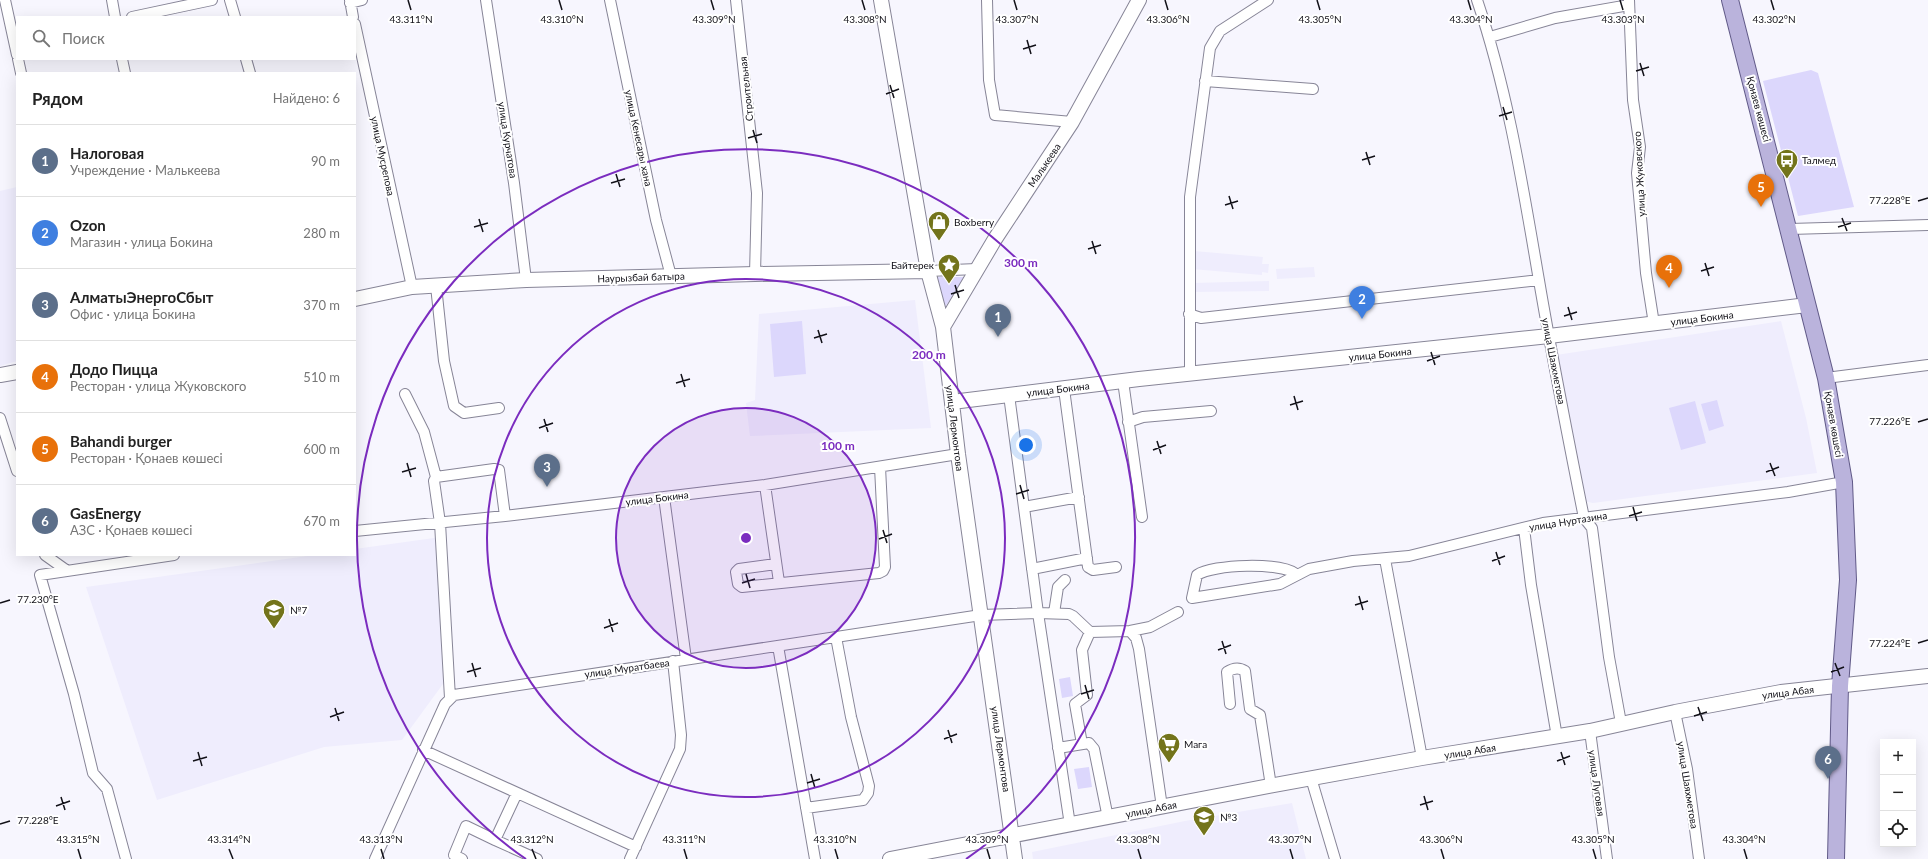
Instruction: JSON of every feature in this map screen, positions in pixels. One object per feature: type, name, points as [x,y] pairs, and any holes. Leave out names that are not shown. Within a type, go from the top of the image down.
[{"type":"main road","name":"улица Лермонтова","points":[[881,0],[928,271],[943,327],[958,454],[982,615],[1015,859]]},
{"type":"main road","name":"Малькеева","points":[[943,327],[995,239],[1072,122],[1139,0]]},
{"type":"main road","name":"Қонаев көшесі","points":[[1730,0],[1790,229],[1826,378],[1844,482],[1848,580],[1840,686],[1836,859]]},
{"type":"main road","name":"Наурызбай батыра","points":[[356,299],[412,287],[526,280],[928,271]]},
{"type":"main road","name":"улица Бокина","points":[[952,402],[1190,373],[1549,336],[1808,305]]},
{"type":"main road","points":[[0,375],[16,372]]},
{"type":"main road","name":"улица Абая","points":[[890,859],[1311,778],[1422,758],[1590,731],[1621,723],[1781,692],[1928,676]]},
{"type":"street","points":[[5,0],[4,12],[15,39]]},
{"type":"street","points":[[112,0],[115,16]]},
{"type":"street","points":[[137,16],[212,0]]},
{"type":"street","points":[[230,0],[235,16]]},
{"type":"street","points":[[353,16],[350,1],[362,0]]},
{"type":"street","name":"улица Курчатова","points":[[486,0],[514,183],[526,280]]},
{"type":"street","name":"улица Кенесары хана","points":[[610,0],[656,220],[671,276]]},
{"type":"street","name":"Строительная","points":[[736,0],[757,193],[755,274]]},
{"type":"street","points":[[987,0],[989,80],[995,114],[1072,122]]},
{"type":"street","points":[[1190,373],[1190,197],[1210,48],[1220,31],[1268,0]]},
{"type":"street","name":"улица Шаяхметова","points":[[1477,0],[1490,37],[1522,183],[1549,336],[1584,518],[1592,528],[1609,657],[1621,723]]},
{"type":"street","points":[[1490,37],[1555,18],[1629,3]]},
{"type":"street","name":"улица Жуковского","points":[[1629,3],[1633,100],[1640,147],[1637,172],[1646,273],[1654,324]]},
{"type":"street","name":"улица Мусрепова","points":[[356,29],[412,287]]},
{"type":"street","points":[[18,60],[21,72]]},
{"type":"street","points":[[122,60],[125,72]]},
{"type":"street","points":[[246,60],[250,72]]},
{"type":"street","points":[[1205,81],[1313,89]]},
{"type":"street","points":[[1790,229],[1928,225]]},
{"type":"street","points":[[928,271],[977,269]]},
{"type":"street","points":[[1189,314],[1201,318],[1539,280]]},
{"type":"street","points":[[436,286],[444,361],[454,406],[464,413],[499,408]]},
{"type":"street","points":[[1826,378],[1928,364]]},
{"type":"street","points":[[1123,381],[1142,517]]},
{"type":"street","points":[[1064,389],[1088,567],[1091,569],[1116,567]]},
{"type":"street","points":[[375,859],[423,750],[445,704],[450,698],[440,523],[434,481],[436,477],[424,432],[405,394]]},
{"type":"street","points":[[1009,395],[1038,613],[1070,825]]},
{"type":"street","points":[[1128,422],[1144,417],[1211,411]]},
{"type":"street","points":[[0,418],[16,468]]},
{"type":"street","name":"улица Бокина","points":[[356,531],[407,524],[440,523],[505,516],[664,497],[765,484],[958,454]]},
{"type":"street","points":[[776,564],[739,569],[736,572],[738,584],[742,587],[779,582],[879,573],[883,571],[885,566],[880,467]]},
{"type":"street","points":[[436,477],[494,469],[499,470],[505,516]]},
{"type":"street","name":"улица Нуртазина","points":[[1296,574],[1290,571],[1272,568],[1228,567],[1202,572],[1197,575],[1192,598],[1280,584],[1296,574],[1309,569],[1346,562],[1410,556],[1543,523],[1788,492],[1844,482]]},
{"type":"street","points":[[765,484],[779,582]]},
{"type":"street","points":[[664,497],[686,660]]},
{"type":"street","points":[[1024,508],[1079,497]]},
{"type":"street","points":[[1524,528],[1530,585],[1557,737]]},
{"type":"street","points":[[46,556],[66,570]]},
{"type":"street","points":[[126,859],[107,789],[93,773],[74,694],[40,575],[167,556]]},
{"type":"street","points":[[1032,569],[1087,558]]},
{"type":"street","points":[[1385,559],[1422,758]]},
{"type":"street","points":[[1054,612],[1058,587],[1065,580]]},
{"type":"street","name":"улица Муратбаева","points":[[450,698],[454,695],[466,692],[982,615],[1054,612],[1073,616],[1090,632]]},
{"type":"street","points":[[1082,744],[1075,704],[1087,695],[1082,650],[1090,632],[1130,631],[1150,627],[1178,612]]},
{"type":"street","points":[[1130,631],[1136,638],[1139,649],[1162,807]]},
{"type":"street","points":[[806,808],[863,800],[868,794],[869,786],[851,717],[836,637]]},
{"type":"street","points":[[778,646],[815,859]]},
{"type":"street","points":[[630,859],[680,749],[681,735],[673,661]]},
{"type":"street","points":[[1230,704],[1227,672],[1237,668],[1242,669],[1245,671],[1250,709],[1260,715],[1271,786]]},
{"type":"street","name":"улица Шаяхметова","points":[[1675,712],[1687,769],[1699,859]]},
{"type":"street","name":"улица Луговая","points":[[1590,731],[1607,859]]},
{"type":"street","points":[[1058,748],[1089,743],[1094,749],[1108,818]]},
{"type":"street","points":[[423,750],[636,847]]},
{"type":"street","points":[[1311,778],[1335,859]]},
{"type":"street","points":[[495,840],[517,793]]},
{"type":"street","points":[[462,859],[454,855],[466,826],[537,859]]},
{"type":"shaded area","points":[[1811,70],[1818,73],[1854,207],[1798,216],[1763,81]]},
{"type":"shaded area","points":[[16,187],[16,361],[0,366],[0,191]]},
{"type":"shaded area","points":[[1194,251],[1263,257],[1262,264],[1269,264],[1268,273],[1262,272],[1262,275],[1192,269]]},
{"type":"shaded area","points":[[1314,267],[1315,277],[1277,279],[1276,269]]},
{"type":"shaded area","points":[[936,277],[965,277],[943,310]]},
{"type":"shaded area","points":[[1269,281],[1269,291],[1193,292],[1193,283]]},
{"type":"shaded area","points":[[915,300],[931,428],[750,436],[746,403],[755,400],[759,314]]},
{"type":"shaded area","points":[[802,321],[806,374],[774,377],[770,324]]},
{"type":"shaded area","points":[[1781,321],[1806,418],[1817,473],[1593,503],[1584,501],[1556,355]]},
{"type":"shaded area","points":[[1717,400],[1724,426],[1709,431],[1701,404]]},
{"type":"shaded area","points":[[1695,401],[1706,443],[1681,450],[1669,408]]},
{"type":"shaded area","name":"№7","points":[[441,537],[451,673],[402,740],[324,747],[157,800],[86,587],[307,556],[356,556],[356,549]]},
{"type":"shaded area","points":[[1070,677],[1073,696],[1062,698],[1059,679]]},
{"type":"shaded area","points":[[1089,767],[1092,787],[1078,789],[1074,769]]},
{"type":"shaded area","name":"№3","points":[[1292,803],[1306,859],[1033,859],[1032,852],[1185,821]]},
{"type":"place","name":"Талмед","points":[[1787,180]]},
{"type":"place","name":"Bahandi burger","points":[[1761,207]]},
{"type":"place","name":"Boxberry","points":[[939,242]]},
{"type":"place","name":"Байтерек","points":[[949,284]]},
{"type":"place","name":"Додо Пицца","points":[[1669,288]]},
{"type":"place","name":"Ozon","points":[[1362,319]]},
{"type":"place","name":"Налоговая","points":[[998,337]]},
{"type":"place","name":"АлматыЭнергоСбыт","points":[[547,487]]},
{"type":"place","name":"№7","points":[[274,630]]},
{"type":"place","name":"Мага","points":[[1169,764]]},
{"type":"place","name":"GasEnergy","points":[[1828,779]]},
{"type":"place","name":"№3","points":[[1204,836]]}]
